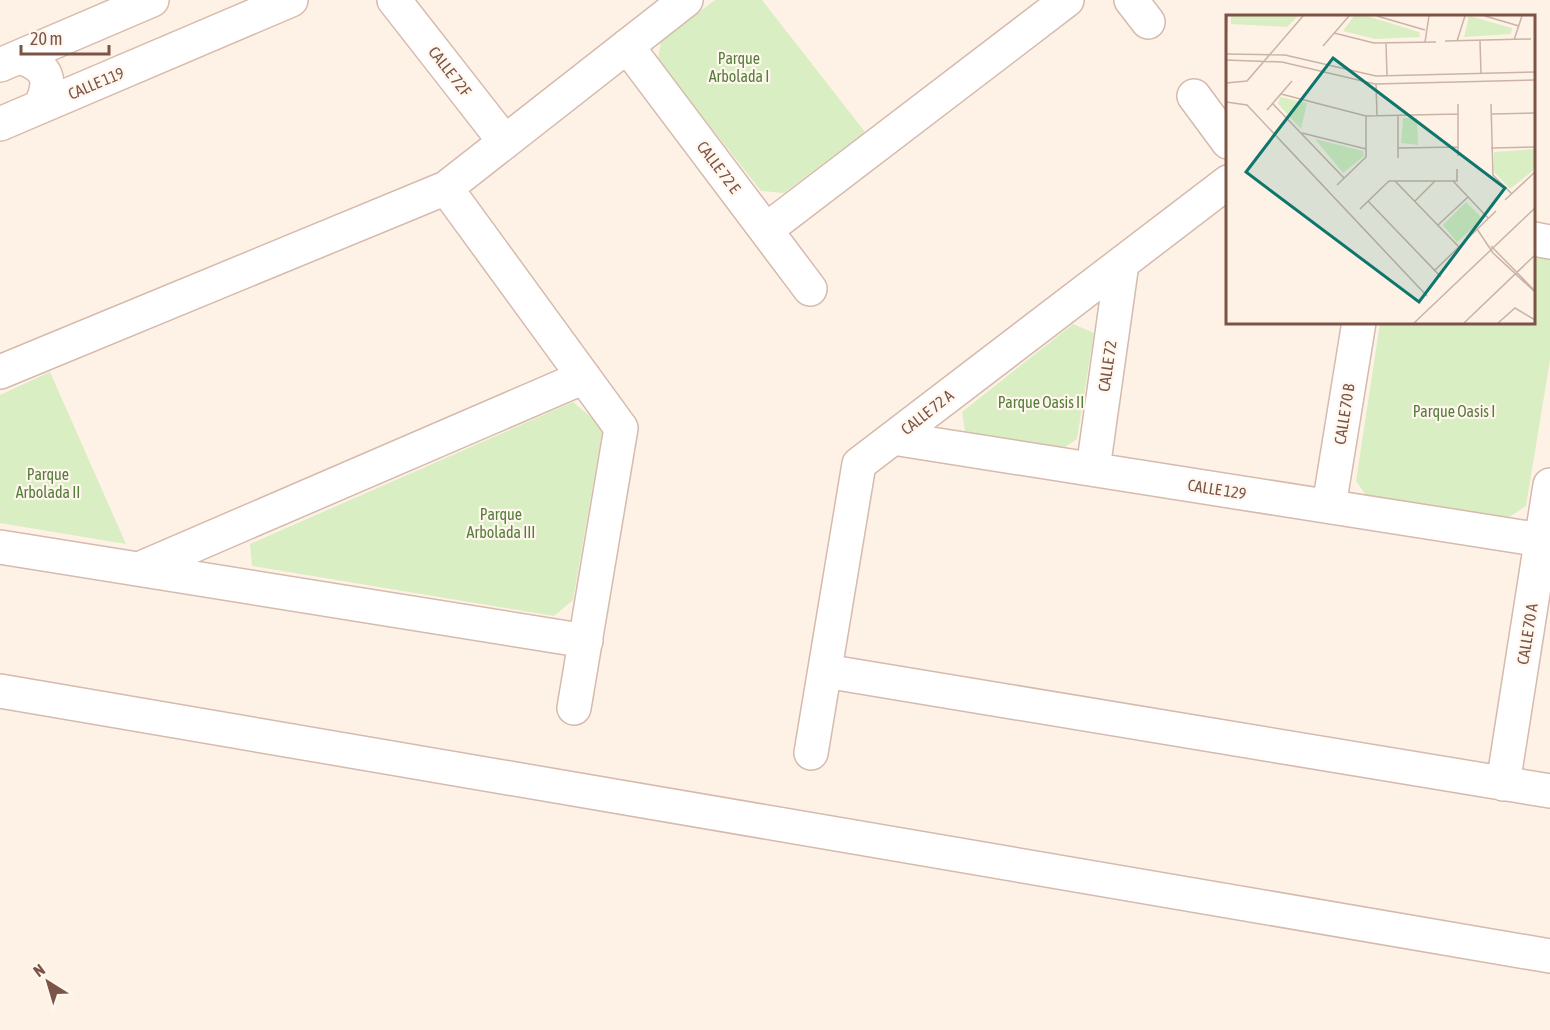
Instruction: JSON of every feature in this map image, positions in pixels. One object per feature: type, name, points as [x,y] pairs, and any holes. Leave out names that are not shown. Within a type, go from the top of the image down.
[{"type":"street","points":[[10,61],[152,0]]},
{"type":"street","name":"CALLE 119","points":[[0,124],[291,0]]},
{"type":"street","name":"CALLE 72F","points":[[394,0],[506,142]]},
{"type":"street","points":[[0,372],[446,188],[686,0]]},
{"type":"street","points":[[766,230],[1067,0]]},
{"type":"street","points":[[95,24],[87,42],[89,55],[97,65],[119,73]]},
{"type":"street","name":"CALLE 72 E","points":[[627,46],[810,289]]},
{"type":"street","points":[[10,61],[37,63],[45,75],[48,90],[40,107]]},
{"type":"street","points":[[1194,96],[1226,141]]},
{"type":"street","name":"CALLE 72 A","points":[[811,753],[859,464],[1225,185]]},
{"type":"street","points":[[446,188],[621,428],[574,708]]},
{"type":"street","points":[[1535,239],[1550,242]]},
{"type":"street","name":"CALLE 72","points":[[1093,469],[1122,263]]},
{"type":"street","name":"CALLE 70 B","points":[[1329,506],[1359,324]]},
{"type":"street","points":[[139,569],[584,377]]},
{"type":"street","name":"CALLE 129","points":[[893,438],[1541,540]]},
{"type":"street","name":"CALLE 70 A","points":[[1503,784],[1550,485]]},
{"type":"street","points":[[0,547],[586,640]]},
{"type":"street","points":[[825,671],[1550,791]]},
{"type":"street","points":[[0,691],[1550,956]]},
{"type":"green space","name":"Parque Arbolada I","points":[[715,0],[762,0],[865,132],[784,193],[761,191],[658,60],[661,40]]},
{"type":"green space","name":"Parque Oasis I","points":[[1535,257],[1550,259],[1550,360],[1526,506],[1508,518],[1367,497],[1356,481],[1380,324],[1535,324]]},
{"type":"green space","name":"Parque Oasis II","points":[[1073,324],[1094,333],[1077,439],[1062,449],[965,432],[962,412]]},
{"type":"green space","name":"Parque Arbolada II","points":[[50,372],[126,544],[0,523],[0,395]]},
{"type":"green space","name":"Parque Arbolada III","points":[[573,402],[603,427],[573,600],[554,616],[252,566],[250,544]]}]
